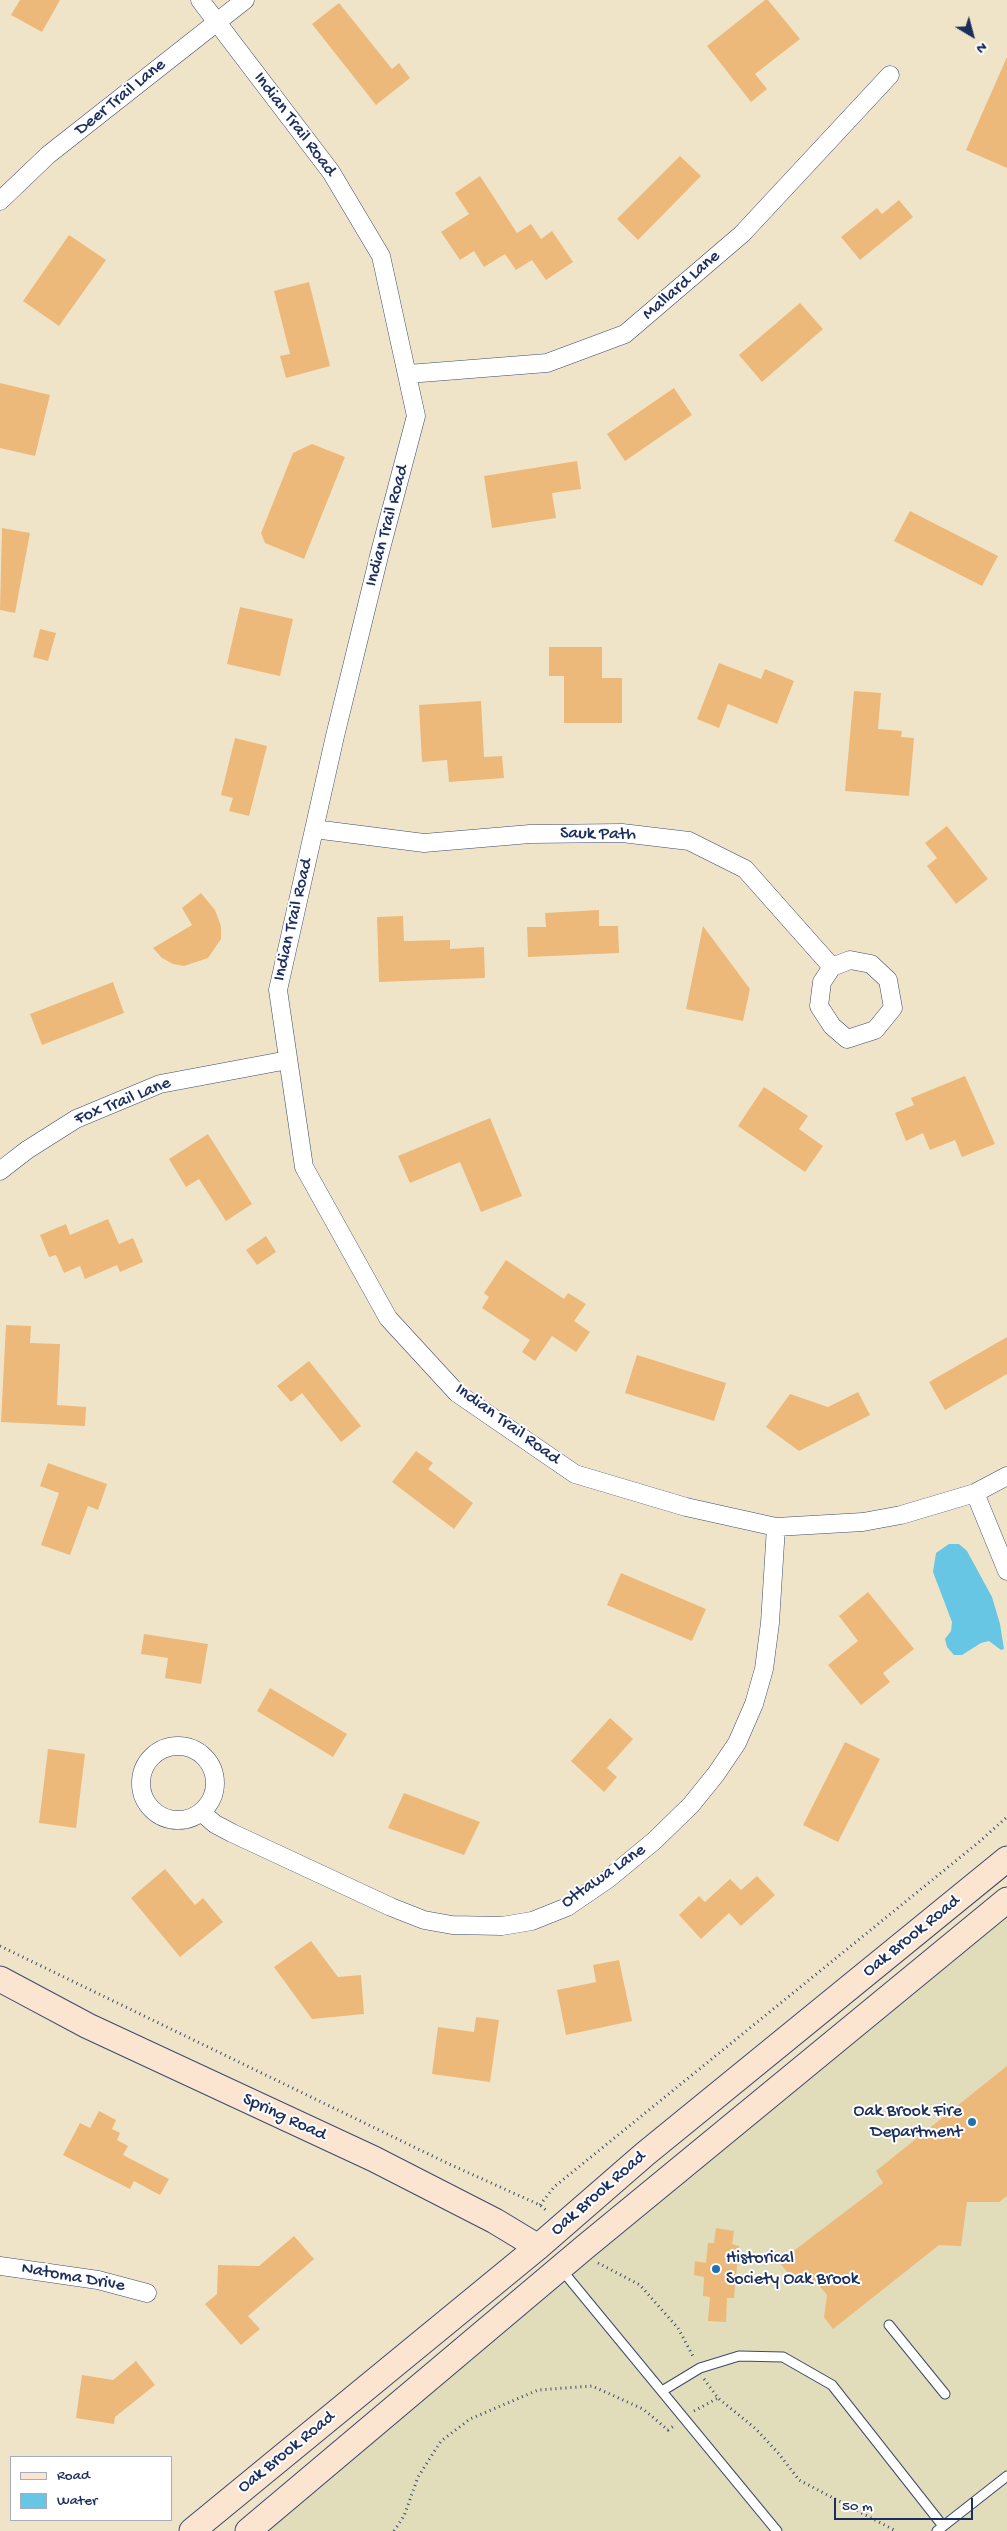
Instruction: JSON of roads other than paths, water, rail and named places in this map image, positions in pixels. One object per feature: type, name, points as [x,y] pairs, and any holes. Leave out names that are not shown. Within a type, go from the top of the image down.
[{"type":"main road","name":"Oak Brook Road","points":[[192,2531],[538,2246],[645,2154],[1007,1860]]},
{"type":"main road","name":"Oak Brook Road","points":[[248,2531],[561,2268],[1007,1900]]},
{"type":"main road","name":"Spring Road","points":[[0,1979],[88,2026],[374,2159],[538,2246]]},
{"type":"street","name":"Indian Trail Road","points":[[200,0],[331,172],[381,256],[416,416],[380,552],[278,990],[304,1167],[388,1318],[457,1392],[575,1474],[686,1506],[776,1527],[863,1522],[918,1511],[975,1494],[1007,1476]]},
{"type":"street","name":"Deer Trail Lane","points":[[0,201],[48,156],[245,0]]},
{"type":"street","name":"Mallard Lane","points":[[408,374],[547,363],[625,334],[742,234],[890,75]]},
{"type":"street","name":"Sauk Path","points":[[314,829],[424,843],[530,834],[622,833],[689,841],[745,869],[832,967]]},
{"type":"street","points":[[850,960],[871,964],[888,980],[893,1008],[875,1030],[847,1039],[832,1026],[820,1006],[822,982],[832,967],[850,960]]},
{"type":"street","name":"Fox Trail Lane","points":[[0,1171],[27,1150],[76,1119],[160,1084],[288,1060]]},
{"type":"street","points":[[975,1494],[1007,1571]]},
{"type":"street","name":"Ottawa Lane","points":[[201,1812],[215,1824],[232,1833],[391,1907],[424,1920],[452,1924],[502,1926],[532,1921],[567,1907],[608,1879],[654,1841],[691,1805],[716,1774],[737,1743],[754,1704],[764,1669],[770,1623],[776,1527]]},
{"type":"street","points":[[186,1747],[203,1755],[211,1765],[215,1777],[214,1790],[210,1802],[201,1812],[180,1820],[168,1819],[157,1814],[149,1806],[143,1796],[142,1773],[147,1762],[155,1754],[167,1748],[186,1747]]},
{"type":"street","name":"Spring Road","points":[[538,2246],[561,2268]]},
{"type":"street","name":"Natoma Drive","points":[[0,2266],[98,2280],[147,2293]]},
{"type":"lane","points":[[561,2268],[777,2531]]},
{"type":"lane","points":[[889,2325],[945,2394]]},
{"type":"lane","points":[[662,2391],[700,2368],[739,2356],[783,2357],[832,2385],[940,2529],[1007,2476]]},
{"type":"water","points":[[949,1544],[959,1544],[967,1551],[992,1597],[1000,1624],[1004,1649],[1001,1650],[989,1641],[981,1643],[962,1655],[954,1655],[947,1647],[945,1639],[951,1631],[952,1622],[933,1572],[936,1553]]},
{"type":"place","name":"Oak Brook Fire Department","points":[[972,2122]]},
{"type":"place","name":"Historical Society Oak Brook","points":[[716,2269]]}]
